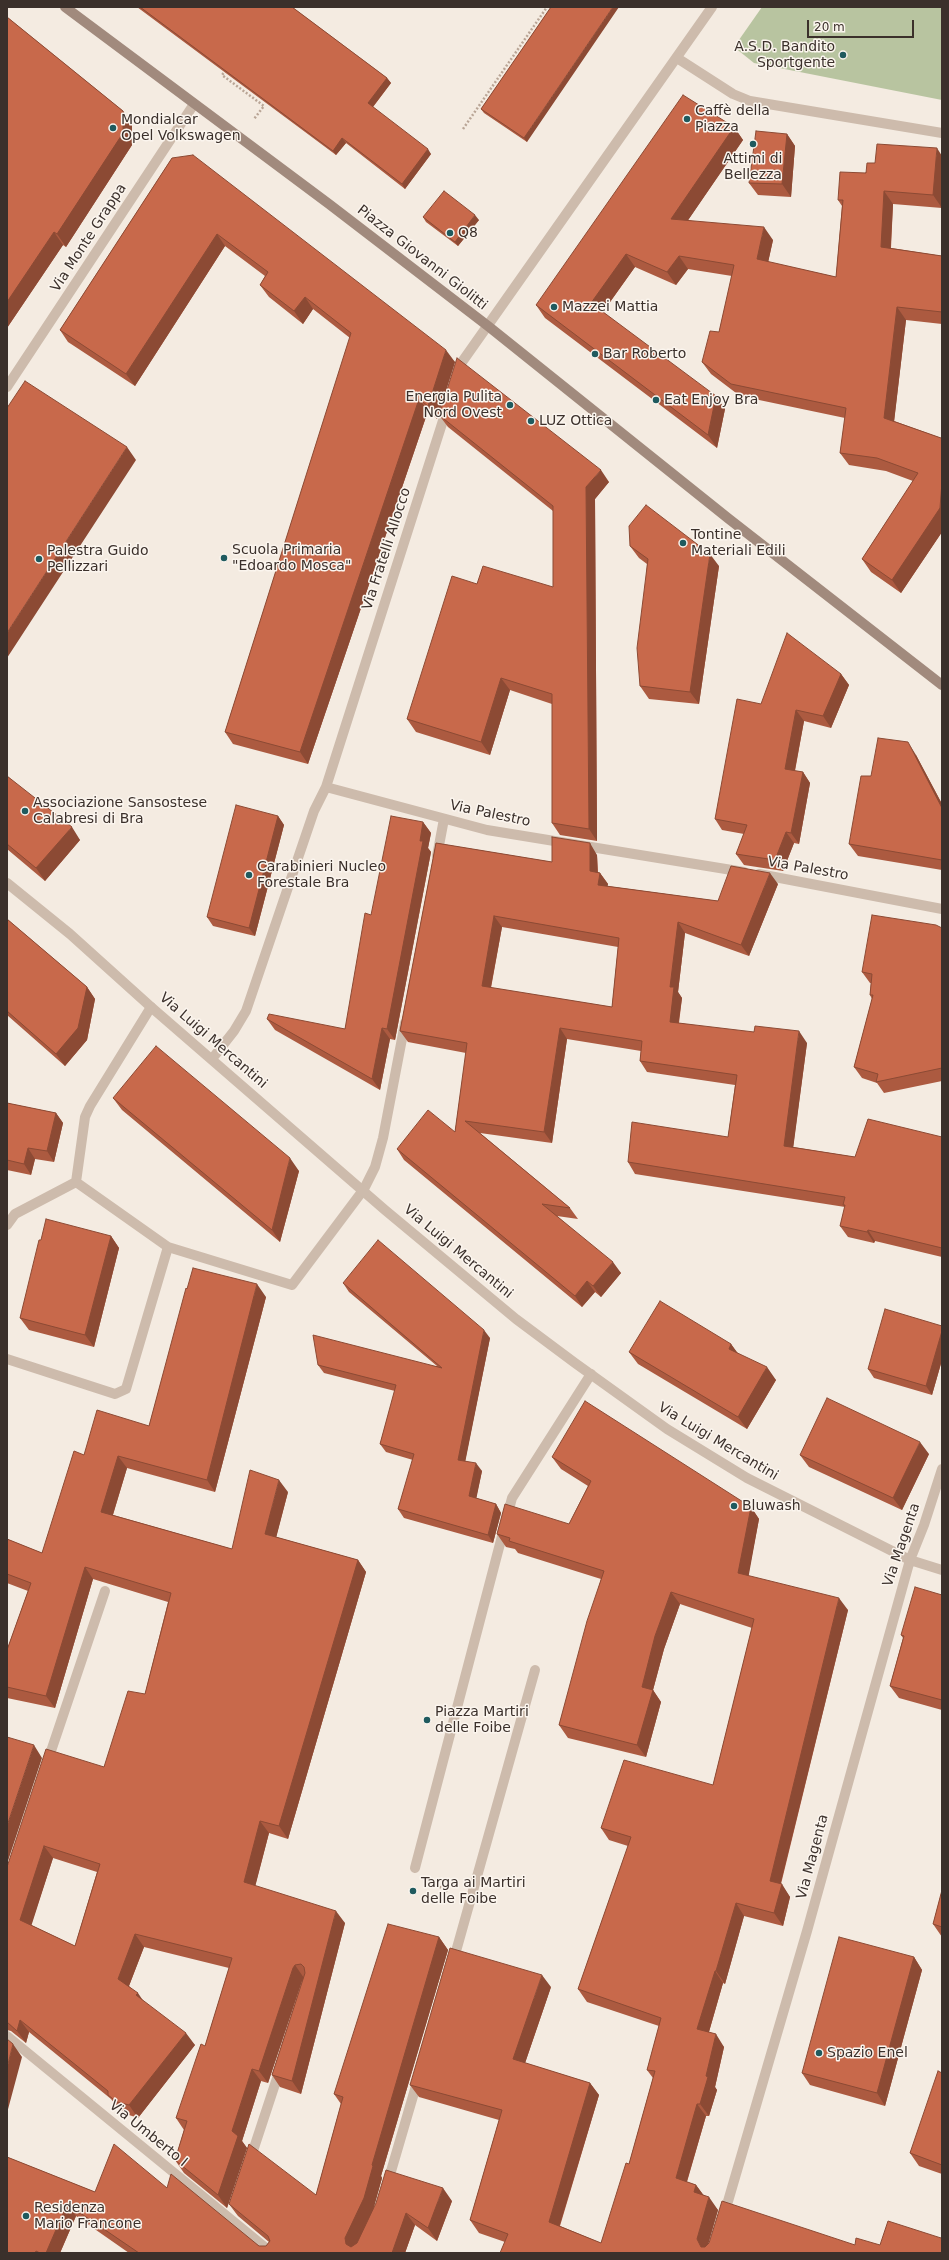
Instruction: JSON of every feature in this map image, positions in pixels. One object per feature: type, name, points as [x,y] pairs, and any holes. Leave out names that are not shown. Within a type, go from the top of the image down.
[{"type":"main road","name":"Piazza Giovanni Giolitti","points":[[65,7],[239,139],[329,204],[488,326]]},
{"type":"main road","points":[[488,326],[729,519],[942,685]]},
{"type":"street","name":"Piazza Giovanni Giolitti","points":[[488,326],[712,7]]},
{"type":"street","points":[[677,58],[733,94],[750,101],[942,133]]},
{"type":"street","name":"Via Monte Grappa","points":[[7,387],[194,104]]},
{"type":"street","points":[[455,384],[462,362],[488,326]]},
{"type":"street","name":"Via Fratelli Allocco","points":[[326,788],[450,399]]},
{"type":"street","points":[[212,1059],[234,1031],[246,1011],[314,811],[326,788]]},
{"type":"street","name":"Via Palestro","points":[[326,788],[487,830],[801,881],[942,909]]},
{"type":"street","points":[[435,865],[444,819]]},
{"type":"street","name":"Via Luigi Mercantini","points":[[7,883],[70,934],[151,1007],[364,1189],[385,1210],[516,1319],[667,1429],[747,1478],[910,1560],[942,1570]]},
{"type":"street","points":[[76,1182],[85,1117],[90,1106],[151,1007]]},
{"type":"street","points":[[76,1182],[168,1247],[292,1284],[364,1189],[374,1167],[383,1138],[407,1013]]},
{"type":"street","points":[[7,1225],[15,1214],[76,1182]]},
{"type":"street","points":[[7,1359],[115,1394],[126,1389],[168,1247]]},
{"type":"street","points":[[415,1868],[512,1498],[591,1374]]},
{"type":"street","name":"Via Magenta","points":[[721,2224],[807,1931],[910,1560],[924,1525],[942,1469]]},
{"type":"street","points":[[44,1772],[105,1591]]},
{"type":"street","points":[[450,1972],[535,1670]]},
{"type":"street","name":"Via Umberto I","points":[[7,2036],[272,2253]]},
{"type":"street","points":[[247,2167],[284,2057]]},
{"type":"street","points":[[383,2198],[421,2070]]},
{"type":"street","points":[[230,2219],[235,2204]]},
{"type":"path","points":[[463,129],[547,7]]},
{"type":"path","points":[[226,69],[222,75],[264,106],[239,139]]},
{"type":"green space","name":"A.S.D. Bandito Sportgente","points":[[762,7],[942,7],[942,100],[754,63],[734,47]]},
{"type":"building","points":[[140,7],[292,7],[387,78],[368,103],[428,149],[402,184],[342,138],[333,151]]},
{"type":"building","points":[[551,7],[613,7],[524,138],[481,109]]},
{"type":"building","points":[[7,17],[123,111],[123,133],[57,234],[54,232],[7,302]]},
{"type":"building","points":[[683,95],[734,127],[671,219],[764,227],[757,259],[836,277],[843,200],[838,200],[840,172],[866,173],[867,163],[875,163],[877,144],[937,148],[933,195],[884,191],[881,247],[942,256],[942,312],[897,307],[884,418],[941,438],[942,437],[942,482],[940,508],[892,580],[862,559],[918,473],[877,458],[840,453],[846,408],[731,384],[702,362],[710,331],[719,332],[734,265],[679,256],[667,272],[626,254],[591,303],[716,396],[708,435],[536,305]]},
{"type":"building","points":[[756,131],[787,134],[782,184],[749,183]]},
{"type":"building","points":[[193,155],[446,350],[428,406],[419,399],[300,752],[225,732],[351,333],[305,297],[294,311],[260,285],[268,272],[217,234],[126,374],[60,330],[172,158]]},
{"type":"building","points":[[444,191],[475,215],[455,242],[423,217]]},
{"type":"building","points":[[457,358],[601,470],[586,487],[589,829],[552,823],[552,694],[501,678],[481,742],[407,719],[452,576],[477,584],[483,566],[553,587],[553,506],[439,415]]},
{"type":"building","name":"Palestra Guido Pellizzari","points":[[25,381],[127,447],[7,633],[7,408]]},
{"type":"building","points":[[646,505],[710,554],[690,692],[640,686],[637,648],[648,559],[630,546],[629,526]]},
{"type":"building","points":[[787,633],[841,674],[823,716],[796,710],[785,769],[803,772],[791,833],[786,832],[775,860],[736,854],[747,825],[715,819],[737,699],[761,704]]},
{"type":"building","points":[[878,738],[908,742],[942,808],[942,860],[849,844],[861,776],[871,776]]},
{"type":"building","name":"Associazione Sansostese Calabresi di Bra","points":[[7,776],[72,827],[36,868],[7,844]]},
{"type":"building","name":"Carabinieri Nucleo Forestale Bra","points":[[236,805],[278,816],[249,928],[207,917]]},
{"type":"building","points":[[391,816],[423,822],[420,841],[423,841],[387,1029],[382,1028],[372,1079],[267,1019],[269,1014],[345,1029],[365,913],[371,915]]},
{"type":"building","points":[[552,837],[590,843],[590,871],[600,873],[598,885],[718,901],[731,866],[770,873],[741,945],[678,922],[670,987],[674,987],[670,1022],[754,1032],[755,1026],[799,1031],[784,1146],[855,1157],[868,1119],[942,1137],[942,1248],[868,1230],[867,1232],[840,1226],[845,1205],[843,1205],[845,1197],[628,1162],[632,1122],[728,1137],[737,1075],[640,1061],[642,1041],[560,1028],[544,1132],[465,1121],[570,1208],[542,1204],[613,1262],[593,1286],[587,1281],[575,1296],[397,1149],[428,1110],[455,1132],[467,1043],[400,1031],[436,843],[552,862]],"holes":[[[494,916],[619,938],[612,1007],[482,986]]]},
{"type":"building","points":[[872,915],[936,925],[942,928],[942,1068],[876,1082],[878,1074],[854,1067],[873,995],[870,995],[872,974],[862,972]]},
{"type":"building","points":[[7,919],[87,987],[78,1028],[56,1054],[7,1011]]},
{"type":"building","points":[[156,1046],[290,1158],[272,1230],[113,1098]]},
{"type":"building","points":[[7,1103],[56,1113],[47,1151],[28,1148],[24,1164],[7,1160]]},
{"type":"building","points":[[46,1219],[111,1236],[85,1335],[20,1318],[39,1240],[41,1240]]},
{"type":"building","points":[[378,1240],[484,1330],[458,1460],[476,1463],[469,1496],[496,1504],[488,1535],[398,1509],[414,1454],[380,1444],[396,1385],[318,1365],[313,1335],[442,1368],[343,1283]]},
{"type":"building","points":[[193,1268],[257,1284],[207,1480],[118,1456],[101,1512],[232,1549],[250,1470],[279,1480],[265,1534],[358,1560],[279,1826],[260,1821],[244,1882],[336,1911],[292,2081],[272,2075],[305,1973],[304,1967],[301,1964],[295,1965],[293,1968],[259,2071],[252,2069],[232,2131],[238,2136],[218,2195],[175,2160],[187,2121],[176,2118],[201,2044],[205,2046],[232,1958],[135,1934],[118,1979],[138,1993],[136,1995],[186,2033],[129,2105],[117,2102],[108,2095],[108,2091],[20,2020],[17,2031],[7,2022],[7,1867],[46,1749],[104,1767],[128,1691],[145,1694],[171,1593],[85,1567],[46,1696],[7,1687],[7,1650],[31,1583],[7,1574],[7,1539],[42,1553],[74,1451],[84,1455],[97,1410],[149,1426],[186,1288],[187,1289]],"holes":[[[44,1846],[100,1864],[75,1946],[20,1920]]]},
{"type":"building","points":[[660,1301],[731,1344],[729,1349],[767,1367],[738,1417],[629,1352]]},
{"type":"building","points":[[885,1309],[942,1326],[942,1331],[926,1386],[868,1369]]},
{"type":"building","points":[[827,1398],[920,1442],[893,1498],[800,1455]]},
{"type":"building","points":[[585,1401],[751,1507],[738,1573],[839,1598],[770,1881],[782,1884],[774,1913],[736,1903],[697,2029],[716,2034],[706,2076],[708,2077],[700,2104],[697,2104],[676,2178],[696,2185],[694,2192],[709,2197],[697,2239],[701,2247],[705,2247],[709,2243],[722,2201],[855,2245],[856,2238],[880,2245],[888,2221],[941,2238],[942,2236],[942,2253],[500,2253],[508,2234],[470,2220],[502,2110],[410,2085],[450,1948],[542,1975],[513,2059],[590,2083],[549,2222],[601,2243],[626,2163],[629,2164],[655,2071],[647,2070],[661,2018],[578,1989],[631,1837],[601,1828],[624,1760],[713,1785],[754,1619],[671,1592],[655,1636],[642,1687],[653,1690],[637,1745],[559,1725],[587,1621],[604,1571],[509,1541],[510,1538],[497,1534],[505,1504],[569,1524],[591,1481],[552,1457]]},
{"type":"building","points":[[915,1587],[942,1595],[942,1700],[890,1686],[904,1636],[901,1635]]},
{"type":"building","points":[[7,1737],[34,1745],[7,1826]]},
{"type":"building","points":[[942,1890],[942,1927],[933,1924]]},
{"type":"building","points":[[388,1924],[439,1937],[372,2165],[373,2166],[364,2198],[345,2238],[346,2244],[351,2247],[357,2243],[376,2203],[386,2170],[443,2188],[428,2228],[406,2213],[392,2253],[139,2253],[67,2204],[46,2253],[36,2251],[35,2253],[7,2253],[7,2157],[95,2192],[114,2144],[167,2188],[171,2174],[259,2246],[266,2246],[270,2241],[268,2236],[229,2204],[249,2144],[316,2195],[343,2097],[334,2094]]},
{"type":"building","points":[[839,1937],[914,1957],[877,2093],[802,2073]]},
{"type":"building","points":[[7,2039],[13,2044],[7,2068]]},
{"type":"building","points":[[938,2071],[942,2073],[942,2165],[910,2153]]},
{"type":"place","name":"A.S.D. Bandito Sportgente","points":[[843,55]]},
{"type":"place","name":"Caffè della Piazza","points":[[687,119]]},
{"type":"place","name":"Mondialcar Opel Volkswagen","points":[[113,128]]},
{"type":"place","name":"Attimi di Bellezza","points":[[753,144]]},
{"type":"place","name":"Q8","points":[[450,233]]},
{"type":"place","name":"Mazzei Mattia","points":[[554,307]]},
{"type":"place","name":"Bar Roberto","points":[[595,354]]},
{"type":"place","name":"Eat Enjoy Bra","points":[[656,400]]},
{"type":"place","name":"Energia Pulita Nord Ovest","points":[[510,405]]},
{"type":"place","name":"LUZ Ottica","points":[[531,421]]},
{"type":"place","name":"Tontine Materiali Edili","points":[[683,543]]},
{"type":"place","name":"Scuola Primaria \"Edoardo Mosca\"","points":[[224,558]]},
{"type":"place","name":"Palestra Guido Pellizzari","points":[[39,559]]},
{"type":"place","name":"Associazione Sansostese Calabresi di Bra","points":[[25,811]]},
{"type":"place","name":"Carabinieri Nucleo Forestale Bra","points":[[249,875]]},
{"type":"place","name":"Bluwash","points":[[734,1506]]},
{"type":"place","name":"Piazza Martiri delle Foibe","points":[[427,1720]]},
{"type":"place","name":"Targa ai Martiri delle Foibe","points":[[413,1891]]},
{"type":"place","name":"Spazio Enel","points":[[819,2053]]},
{"type":"place","name":"Residenza Mario Francone","points":[[26,2216]]}]
